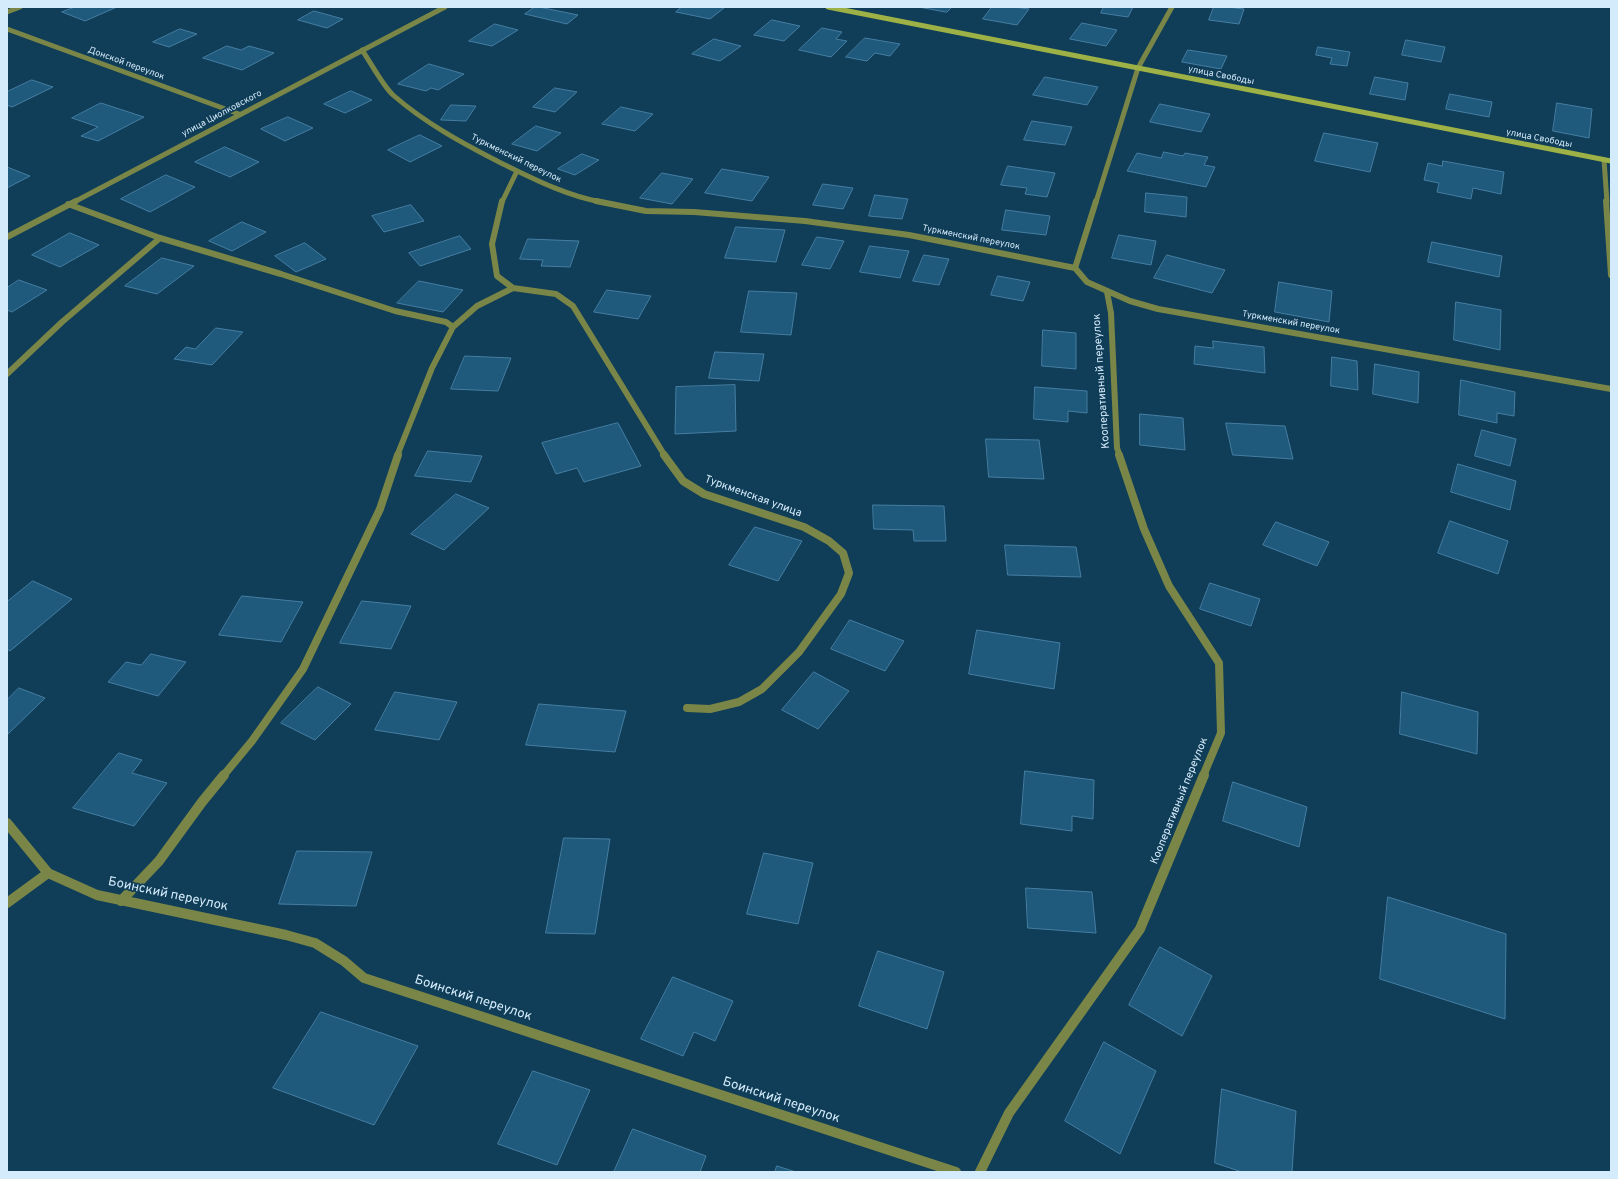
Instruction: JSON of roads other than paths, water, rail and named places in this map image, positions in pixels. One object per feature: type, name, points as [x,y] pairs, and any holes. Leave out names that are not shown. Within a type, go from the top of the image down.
[{"type":"street","points":[[7,12],[20,7]]},
{"type":"street","name":"улица Циолковского","points":[[7,237],[445,7]]},
{"type":"street","name":"улица Свободы","points":[[828,7],[1611,161]]},
{"type":"street","points":[[1074,268],[1138,68],[1172,7]]},
{"type":"street","name":"Донской переулок","points":[[7,29],[239,114]]},
{"type":"street","name":"Туркменский переулок","points":[[362,50],[392,94],[421,117],[458,141],[517,171],[566,193],[586,199],[646,210],[694,212],[805,222],[894,233],[1074,268],[1087,282],[1107,292],[1130,301],[1158,309],[1611,389]]},
{"type":"street","points":[[1604,160],[1611,275]]},
{"type":"street","name":"Туркменская улица","points":[[517,171],[500,206],[492,244],[497,276],[513,288],[556,294],[573,306],[657,445],[683,481],[704,494],[804,527],[829,541],[843,553],[849,572],[841,594],[799,652],[762,690],[739,702],[710,709],[687,708]]},
{"type":"street","points":[[68,204],[160,238],[281,274],[395,311],[446,322],[453,327]]},
{"type":"street","points":[[7,374],[62,322],[160,238]]},
{"type":"street","points":[[121,901],[159,861],[202,802],[252,741],[303,669],[380,509],[406,432],[432,368],[453,327],[477,306],[513,288]]},
{"type":"street","name":"Кооперативный переулок","points":[[980,1172],[1009,1113],[1140,930],[1221,733],[1219,663],[1169,586],[1144,529],[1117,448],[1111,313],[1107,292]]},
{"type":"street","name":"Боинский переулок","points":[[7,822],[48,873],[97,895],[121,901],[164,908],[286,935],[315,943],[344,961],[364,978],[956,1172]]},
{"type":"street","points":[[7,903],[48,873]]}]
